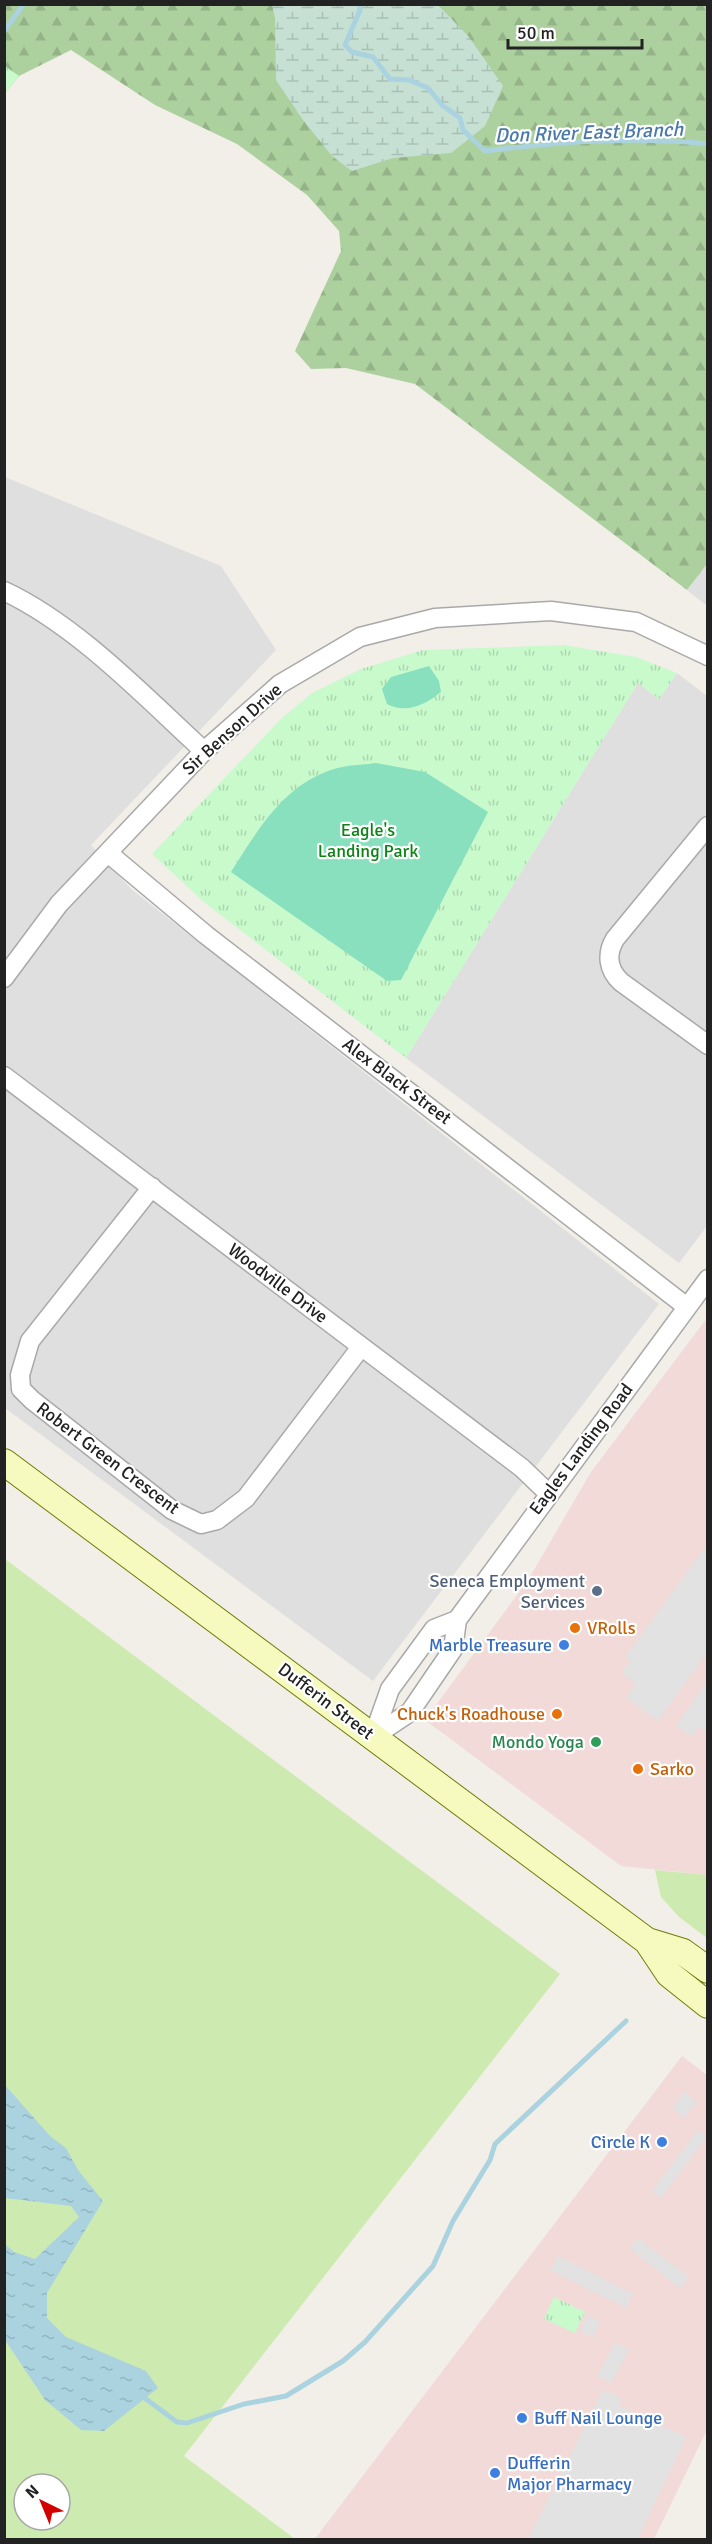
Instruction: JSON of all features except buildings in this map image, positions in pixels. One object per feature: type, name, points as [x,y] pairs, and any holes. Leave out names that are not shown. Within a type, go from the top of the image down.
[{"type":"main road","name":"Dufferin Street","points":[[4,1462],[647,1941],[669,1974],[708,2005]]},
{"type":"main road","name":"Dufferin Street","points":[[647,1941],[683,1952],[708,1970]]},
{"type":"street","points":[[4,591],[27,602],[79,639],[204,751]]},
{"type":"street","name":"Sir Benson Drive","points":[[4,978],[59,904],[204,751],[280,684],[360,637],[435,618],[550,611],[636,622],[708,656]]},
{"type":"street","points":[[708,825],[615,939],[609,957],[612,971],[621,982],[708,1045]]},
{"type":"street","name":"Alex Black Street","points":[[108,853],[206,935],[687,1306]]},
{"type":"street","name":"Woodville Drive","points":[[4,1076],[522,1468],[548,1493]]},
{"type":"street","name":"Robert Green Crescent","points":[[152,1186],[30,1341],[20,1375],[21,1389],[32,1400],[172,1510],[201,1524],[217,1520],[246,1498],[361,1347]]},
{"type":"street","name":"Eagles Landing Road","points":[[373,1737],[410,1712],[453,1649],[457,1620],[548,1493],[708,1279]]},
{"type":"street","name":"Eagles Landing Road","points":[[373,1737],[390,1689],[434,1629],[457,1620]]},
{"type":"shaded area","points":[[5,477],[221,566],[276,650],[91,845],[131,889],[659,1304],[373,1681],[5,1408]]},
{"type":"shaded area","points":[[707,564],[707,606],[687,590]]},
{"type":"shaded area","points":[[677,673],[707,696],[707,1226],[679,1263],[406,1058],[638,683],[659,699]]},
{"type":"shaded area","points":[[707,1318],[707,1875],[621,1866],[425,1720],[528,1580],[591,1472]]},
{"type":"shaded area","points":[[707,1545],[707,1653],[658,1721],[626,1698],[636,1684],[622,1673],[631,1661],[625,1657]]},
{"type":"shaded area","points":[[707,1681],[707,1732],[699,1727],[692,1736],[676,1726]]},
{"type":"shaded area","points":[[682,2056],[707,2075],[707,2430],[654,2539],[314,2540]]},
{"type":"shaded area","points":[[684,2092],[697,2102],[684,2118],[672,2108]]},
{"type":"shaded area","points":[[698,2130],[707,2137],[661,2198],[652,2191]]},
{"type":"shaded area","points":[[638,2238],[689,2277],[680,2288],[630,2249]]},
{"type":"shaded area","points":[[558,2256],[633,2294],[626,2308],[550,2270]]},
{"type":"shaded area","points":[[588,2316],[600,2322],[593,2337],[580,2331]]},
{"type":"shaded area","points":[[615,2342],[629,2350],[611,2383],[597,2376]]},
{"type":"shaded area","points":[[603,2390],[619,2396],[620,2406],[686,2437],[638,2539],[528,2539]]},
{"type":"green space","points":[[5,5],[707,5],[707,564],[687,590],[415,384],[346,368],[311,369],[295,351],[341,251],[339,231],[307,195],[237,144],[155,105],[71,50],[19,76],[5,93]]},
{"type":"green space","points":[[272,5],[438,5],[469,37],[503,86],[485,126],[451,153],[393,158],[352,171],[332,156],[303,120],[276,80],[275,18]]},
{"type":"green space","points":[[5,66],[19,76],[5,93]]},
{"type":"green space","name":"Eagle's Landing Park","points":[[563,645],[636,657],[677,673],[659,699],[638,683],[406,1058],[205,903],[152,854],[282,718],[312,693],[361,669],[423,650]]},
{"type":"green space","points":[[429,666],[439,681],[441,692],[415,707],[401,708],[387,704],[382,689],[391,677]]},
{"type":"green space","points":[[376,763],[425,772],[488,812],[401,980],[387,981],[231,872],[262,825],[300,786],[334,769]]},
{"type":"green space","points":[[5,1559],[560,1974],[184,2456],[295,2539],[5,2539]]},
{"type":"green space","points":[[655,1870],[707,1875],[707,1938],[679,1917],[661,1897]]},
{"type":"green space","points":[[554,2297],[585,2312],[575,2333],[544,2319]]},
{"type":"water","points":[[5,2085],[50,2136],[66,2148],[78,2170],[103,2201],[47,2293],[47,2318],[66,2337],[146,2371],[158,2388],[104,2431],[81,2430],[45,2400],[5,2340],[5,2244],[14,2252],[35,2259],[79,2217],[71,2206],[5,2198]]},
{"type":"waterway","name":"Don River East Branch","points":[[4,31],[24,4]]},
{"type":"waterway","name":"Don River East Branch","points":[[359,4],[360,10],[345,45],[352,52],[373,57],[390,79],[409,80],[428,88],[442,105],[460,118],[463,130],[485,151],[625,140],[708,144]]},
{"type":"waterway","points":[[146,2399],[177,2422],[187,2423],[244,2404],[286,2396],[343,2361],[365,2342],[433,2266],[453,2221],[490,2160],[495,2144],[626,2021]]},
{"type":"place","name":"Seneca Employment Services","points":[[597,1591]]},
{"type":"place","name":"VRolls","points":[[575,1628]]},
{"type":"place","name":"Marble Treasure","points":[[564,1645]]},
{"type":"place","name":"Chuck's Roadhouse","points":[[557,1714]]},
{"type":"place","name":"Mondo Yoga","points":[[596,1742]]},
{"type":"place","name":"Sarko","points":[[638,1769]]},
{"type":"place","name":"Circle K","points":[[662,2142]]},
{"type":"place","name":"Buff Nail Lounge","points":[[522,2418]]},
{"type":"place","name":"Dufferin Major Pharmacy","points":[[495,2473]]}]
